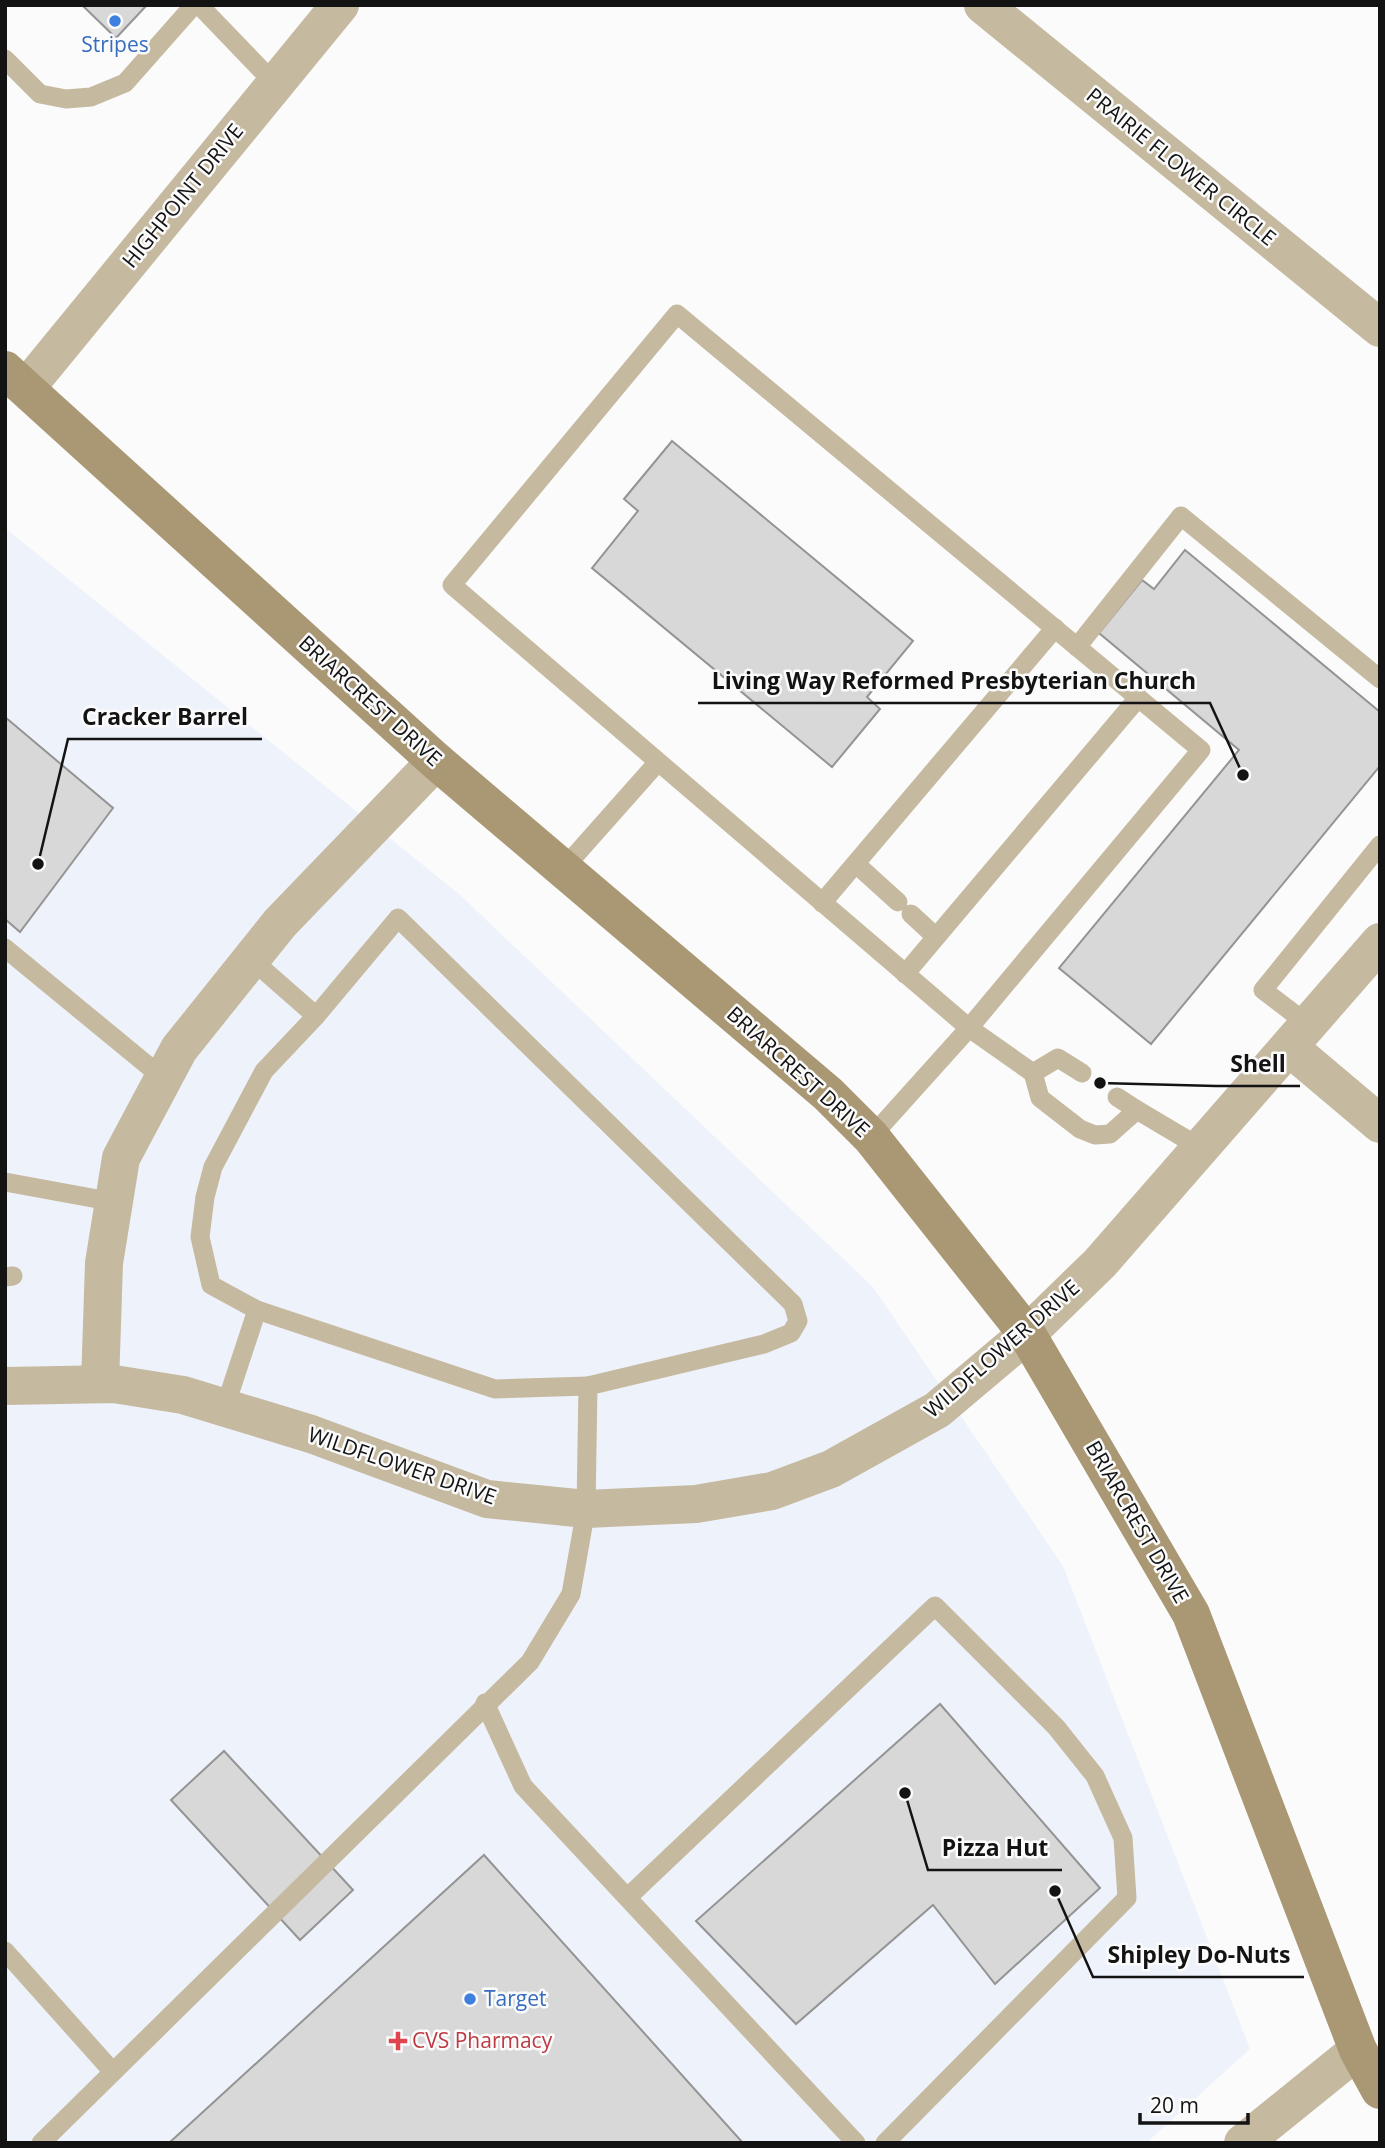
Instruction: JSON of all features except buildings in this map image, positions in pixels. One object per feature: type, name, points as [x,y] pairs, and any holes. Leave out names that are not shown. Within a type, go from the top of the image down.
[{"type":"main road","name":"BRIARCREST DRIVE","points":[[16,378],[436,761],[828,1094],[872,1138],[1027,1334],[1191,1614],[1358,2050],[1380,2090]]},
{"type":"street","name":"HIGHPOINT DRIVE","points":[[16,378],[275,84],[340,5]]},
{"type":"street","name":"PRAIRIE FLOWER CIRCLE","points":[[983,5],[1380,328]]},
{"type":"street","points":[[100,1384],[104,1263],[121,1158],[163,1078],[179,1049],[280,923],[436,761]]},
{"type":"street","name":"WILDFLOWER DRIVE","points":[[5,1386],[100,1384],[183,1395],[311,1434],[487,1499],[586,1509],[696,1504],[772,1491],[831,1469],[937,1410],[1027,1334],[1100,1263],[1380,942]]},
{"type":"street","points":[[1299,1037],[1380,1124]]},
{"type":"street","points":[[1242,2143],[1358,2050]]},
{"type":"lane","points":[[5,59],[40,94],[66,99],[91,97],[125,83],[196,5],[275,84]]},
{"type":"lane","points":[[872,1138],[969,1028],[1201,750],[677,314],[452,585],[969,1028],[1033,1073],[1040,1098],[1080,1129],[1095,1135],[1110,1134],[1137,1110]]},
{"type":"lane","points":[[1077,647],[1181,516],[1380,679]]},
{"type":"lane","points":[[822,903],[1055,628]]},
{"type":"lane","points":[[905,974],[1138,698]]},
{"type":"lane","points":[[563,869],[658,762]]},
{"type":"lane","points":[[1299,1037],[1263,990],[1380,845]]},
{"type":"lane","points":[[856,864],[936,937]]},
{"type":"lane","points":[[398,918],[793,1304],[798,1321],[792,1333],[764,1344],[588,1386],[495,1389],[257,1310],[211,1285],[200,1237],[205,1197],[213,1167],[264,1071],[316,1016],[398,918]]},
{"type":"lane","points":[[5,948],[163,1078]]},
{"type":"lane","points":[[251,959],[316,1016]]},
{"type":"lane","points":[[1033,1073],[1058,1058],[1082,1073]]},
{"type":"lane","points":[[1117,1097],[1201,1149]]},
{"type":"lane","points":[[5,1182],[114,1202]]},
{"type":"lane","points":[[225,1407],[257,1310]]},
{"type":"lane","points":[[41,2143],[485,1703],[530,1662],[571,1594],[586,1509],[588,1386]]},
{"type":"lane","points":[[628,1897],[935,1606],[1056,1727],[1095,1776],[1123,1838],[1127,1898],[885,2143]]},
{"type":"lane","points":[[485,1703],[523,1786],[856,2143]]},
{"type":"lane","points":[[5,1951],[113,2071]]},
{"type":"shaded area","points":[[5,528],[459,894],[873,1287],[1063,1566],[1250,2049],[1146,2143],[5,2143]]},
{"type":"place","name":"Stripes","points":[[115,21]]},
{"type":"place","name":"Living Way Reformed Presbyterian Church","points":[[1243,775]]},
{"type":"place","name":"Cracker Barrel","points":[[38,864]]},
{"type":"place","name":"Shell","points":[[1100,1083]]},
{"type":"place","name":"Pizza Hut","points":[[905,1793]]},
{"type":"place","name":"Shipley Do-Nuts","points":[[1055,1891]]},
{"type":"place","name":"Target","points":[[470,1999]]},
{"type":"place","name":"CVS Pharmacy","points":[[398,2041]]}]
